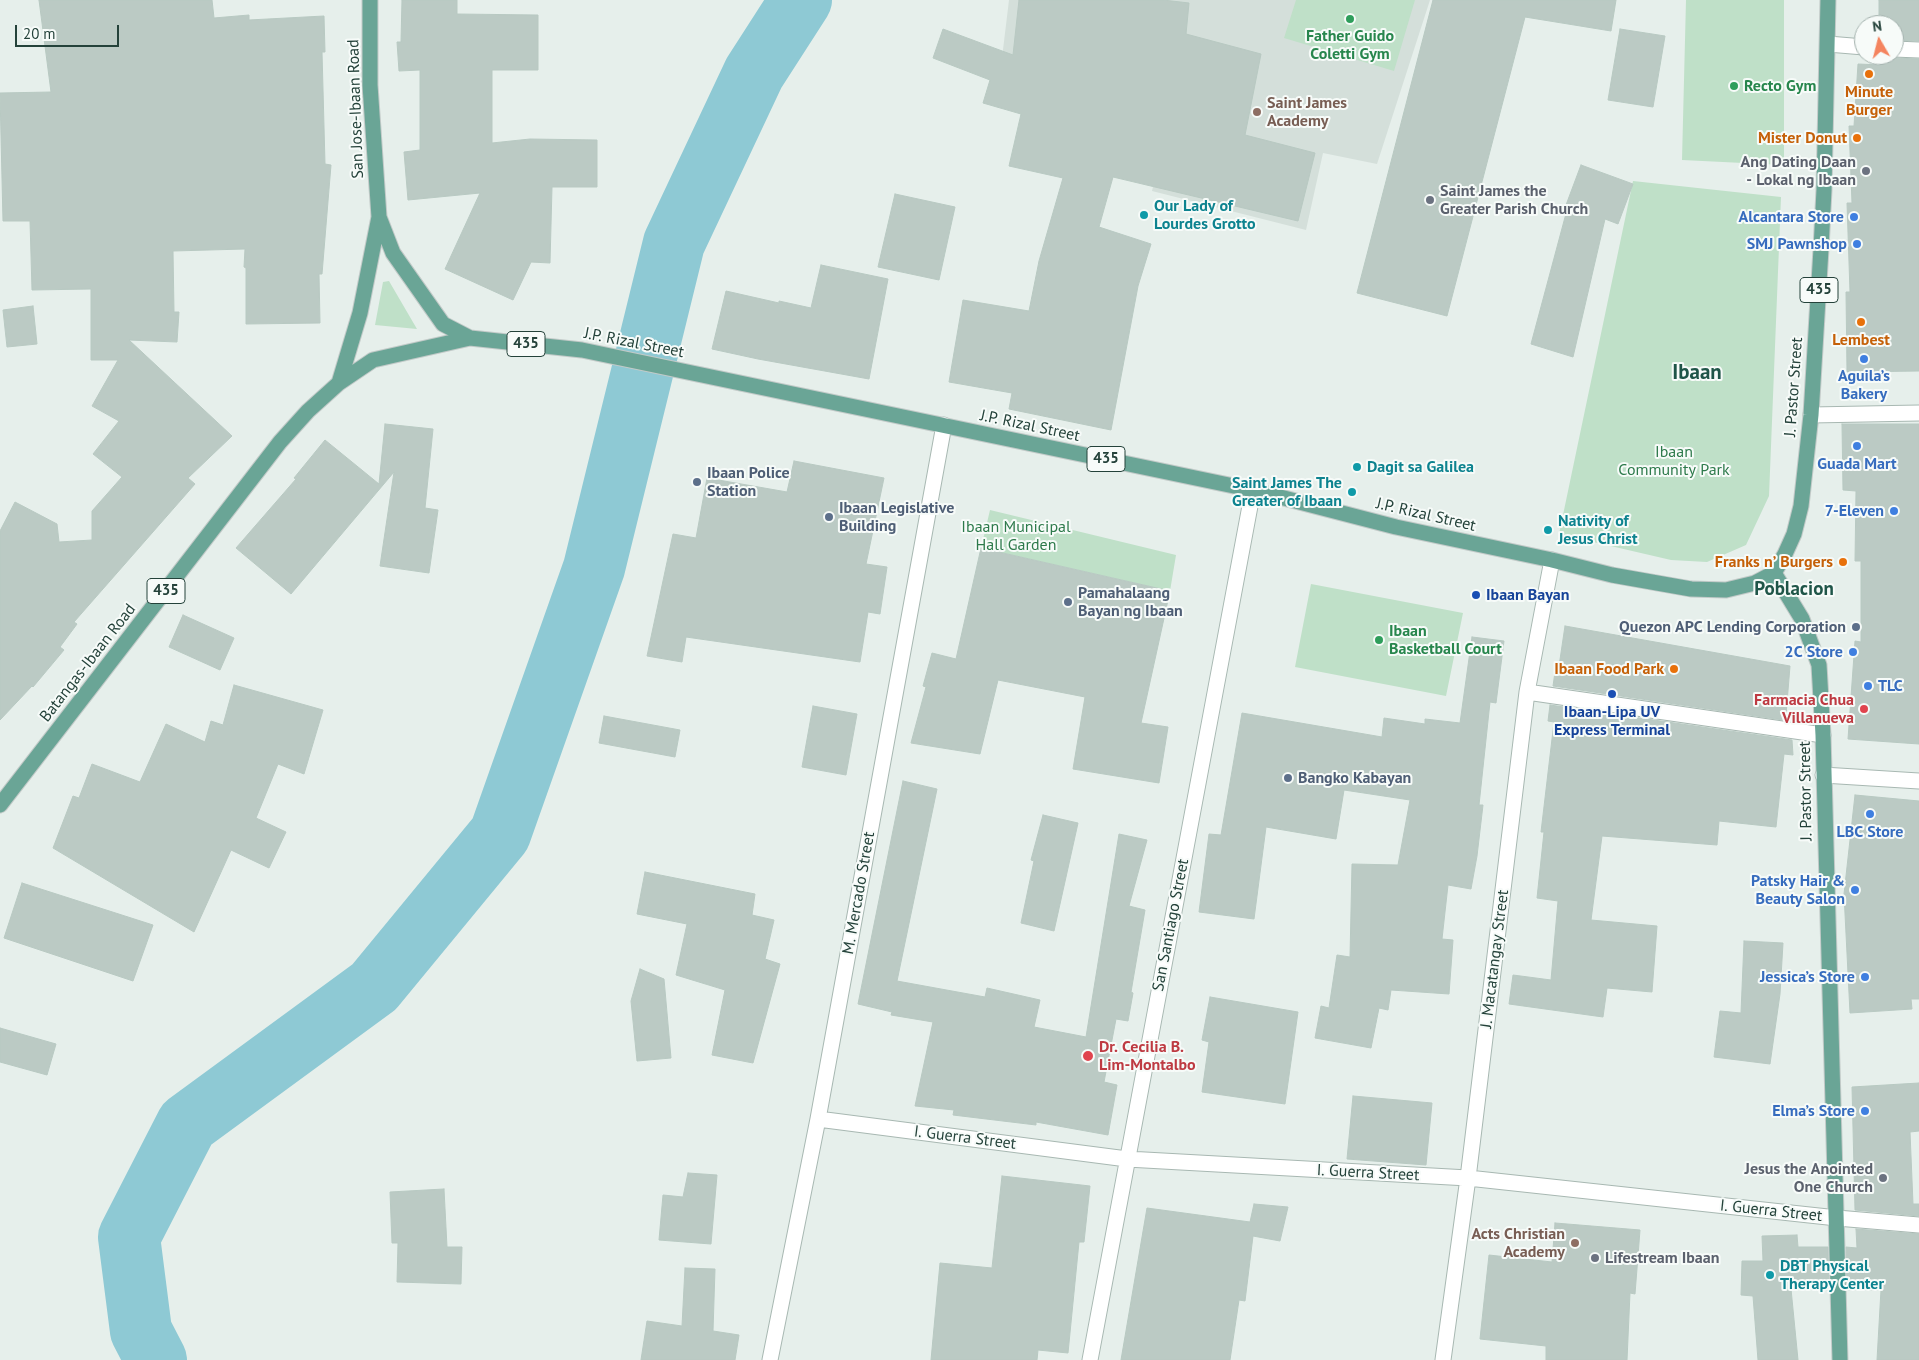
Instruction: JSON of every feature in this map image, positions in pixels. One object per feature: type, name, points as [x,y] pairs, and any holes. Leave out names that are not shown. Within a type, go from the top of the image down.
[{"type":"main road","name":"San Jose-Ibaan Road","points":[[339,383],[360,313],[379,217],[370,84],[370,0]]},
{"type":"main road","name":"J. Pastor Street","points":[[1828,0],[1824,190],[1811,415],[1801,506],[1794,534],[1774,573],[1802,619],[1819,665],[1823,735],[1840,1360]]},
{"type":"main road","name":"San Jose-Ibaan Road","points":[[379,217],[393,253],[442,324],[470,338]]},
{"type":"main road","name":"J.P. Rizal Street","points":[[339,383],[373,360],[470,338],[582,350],[1253,490],[1396,527],[1612,574],[1691,589],[1726,590],[1755,583],[1774,573]]},
{"type":"main road","name":"Batangas-Ibaan Road","points":[[0,805],[280,442],[308,411],[339,383]]},
{"type":"street","points":[[1828,44],[1854,46]]},
{"type":"street","points":[[1904,49],[1919,50]]},
{"type":"street","points":[[1811,415],[1919,413]]},
{"type":"street","name":"M. Mercado Street","points":[[770,1360],[818,1119],[944,425]]},
{"type":"street","name":"San Santiago Street","points":[[1090,1360],[1253,490]]},
{"type":"street","name":"J. Macatangay Street","points":[[1443,1360],[1468,1178],[1527,692],[1552,560]]},
{"type":"street","points":[[1527,692],[1823,735]]},
{"type":"street","points":[[1823,775],[1919,782]]},
{"type":"street","name":"I. Guerra Street","points":[[818,1119],[1127,1159],[1468,1178],[1837,1218],[1919,1225]]},
{"type":"shaded area","name":"Saint James Academy","points":[[1009,0],[1430,0],[1377,164],[1323,153],[1306,230],[1152,191],[1168,121],[1002,58]]},
{"type":"green space","name":"Father Guido Coletti Gym","points":[[1296,0],[1415,0],[1394,71],[1284,38]]},
{"type":"green space","name":"Recto Gym","points":[[1686,0],[1784,0],[1784,165],[1682,160]]},
{"type":"green space","name":"Ibaan Community Park","points":[[1633,181],[1781,197],[1769,496],[1746,545],[1707,562],[1671,560],[1559,534]]},
{"type":"green space","points":[[389,281],[417,329],[375,325],[383,282]]},
{"type":"green space","name":"Ibaan Municipal Hall Garden","points":[[990,510],[1176,555],[1170,591],[981,548]]},
{"type":"green space","name":"Ibaan Basketball Court","points":[[1311,584],[1463,613],[1446,696],[1295,667]]},
{"type":"building","points":[[39,0],[212,0],[214,18],[249,15],[249,20],[324,16],[325,52],[322,52],[325,164],[331,165],[322,274],[319,274],[320,323],[246,324],[245,249],[173,251],[174,312],[179,312],[177,342],[129,340],[232,436],[188,478],[195,484],[74,622],[77,624],[60,647],[64,650],[33,687],[0,720],[0,531],[15,502],[57,524],[59,542],[92,540],[92,511],[122,477],[93,454],[119,421],[92,406],[118,360],[91,360],[91,289],[32,290],[30,221],[3,221],[0,93],[51,92]]},
{"type":"building","points":[[402,0],[457,0],[457,14],[538,15],[538,70],[492,70],[492,143],[530,139],[597,140],[597,187],[552,187],[550,263],[531,262],[513,300],[445,269],[480,193],[408,200],[404,152],[420,150],[420,70],[399,71],[397,42],[401,42]]},
{"type":"building","points":[[1019,0],[1163,0],[1189,3],[1186,34],[1261,54],[1245,135],[1315,153],[1298,221],[1113,177],[1099,227],[1151,244],[1138,286],[1111,430],[1009,409],[1012,393],[949,382],[963,300],[1029,311],[1039,261],[1063,178],[1009,166],[1021,114],[983,103],[990,80],[933,58],[943,29],[1013,55]]},
{"type":"building","name":"Saint James the Greater Parish Church","points":[[1433,0],[1616,0],[1611,31],[1525,17],[1447,316],[1357,293]]},
{"type":"building","points":[[1879,0],[1919,0],[1919,41],[1904,40],[1904,15],[1879,15]]},
{"type":"building","points":[[1620,29],[1665,36],[1653,107],[1608,100]]},
{"type":"building","points":[[1904,58],[1919,59],[1919,371],[1847,372],[1846,292],[1850,292],[1847,203],[1852,203],[1849,126],[1854,126],[1858,65],[1904,65]]},
{"type":"building","points":[[1581,165],[1633,184],[1618,224],[1605,219],[1573,357],[1531,344],[1568,206],[1566,205]]},
{"type":"building","points":[[895,194],[955,207],[939,280],[878,267]]},
{"type":"building","points":[[821,265],[888,279],[869,379],[712,349],[726,291],[811,308]]},
{"type":"building","points":[[33,306],[37,344],[7,347],[3,310]]},
{"type":"building","points":[[385,424],[433,429],[425,508],[438,510],[429,573],[380,566],[394,472],[291,594],[236,548],[296,479],[294,478],[325,440],[379,484]]},
{"type":"building","points":[[1842,424],[1919,424],[1919,744],[1848,739],[1855,641],[1861,642],[1861,561],[1855,561],[1856,491],[1843,490]]},
{"type":"building","points":[[794,461],[884,478],[866,564],[887,567],[880,614],[868,612],[860,662],[686,637],[682,662],[647,656],[673,534],[696,538],[707,478],[787,492]]},
{"type":"building","points":[[981,548],[1170,591],[1141,723],[1168,727],[1159,783],[1073,769],[1085,697],[998,680],[980,754],[911,743],[926,687],[923,686],[932,653],[956,659]]},
{"type":"building","points":[[183,615],[234,638],[220,670],[169,647]]},
{"type":"building","name":"Ibaan Food Park","points":[[1565,626],[1790,666],[1786,715],[1790,716],[1790,721],[1553,686],[1555,672],[1558,673]]},
{"type":"building","points":[[1472,637],[1504,641],[1496,703],[1490,702],[1479,805],[1483,805],[1471,889],[1448,885],[1442,939],[1453,940],[1449,994],[1391,990],[1388,1010],[1379,1008],[1371,1048],[1315,1038],[1321,1006],[1329,1008],[1337,955],[1350,957],[1352,864],[1398,865],[1410,800],[1344,790],[1336,839],[1266,827],[1254,919],[1199,912],[1209,834],[1221,835],[1242,713],[1382,737],[1384,718],[1425,724],[1425,719],[1460,723]]},
{"type":"building","points":[[234,685],[323,710],[304,774],[278,764],[256,818],[286,832],[269,868],[231,850],[194,932],[53,848],[73,796],[79,798],[92,764],[140,782],[166,724],[205,742],[211,721],[223,725]]},
{"type":"building","points":[[1550,705],[1792,740],[1793,755],[1784,754],[1776,827],[1719,821],[1717,845],[1602,836],[1591,920],[1657,926],[1652,992],[1607,988],[1603,1017],[1509,1004],[1513,975],[1551,980],[1558,901],[1537,898],[1544,832],[1541,832],[1554,722],[1548,721]]},
{"type":"building","points":[[813,706],[857,714],[846,775],[802,767]]},
{"type":"building","points":[[604,716],[680,730],[675,757],[599,743]]},
{"type":"building","points":[[903,781],[937,789],[897,981],[985,997],[987,988],[1040,1000],[1034,1027],[1086,1037],[1119,834],[1147,840],[1129,906],[1145,910],[1131,992],[1133,993],[1128,1021],[1116,1019],[1104,1082],[1117,1085],[1108,1135],[1036,1122],[1036,1125],[953,1115],[954,1110],[915,1106],[933,1022],[891,1015],[892,1012],[858,1004]]},
{"type":"building","points":[[1855,795],[1919,801],[1919,999],[1911,999],[1912,1009],[1850,1013],[1844,894]]},
{"type":"building","points":[[1043,815],[1078,823],[1054,931],[1021,923],[1034,861],[1031,860]]},
{"type":"building","points":[[645,872],[755,894],[752,915],[774,920],[765,959],[780,964],[753,1063],[712,1055],[725,990],[676,975],[687,924],[637,914]]},
{"type":"building","points":[[22,883],[153,925],[133,981],[4,938]]},
{"type":"building","points":[[1744,941],[1783,943],[1780,994],[1770,1064],[1714,1057],[1720,1011],[1741,1013]]},
{"type":"building","points":[[640,969],[664,979],[671,1058],[637,1061],[631,1001]]},
{"type":"building","points":[[1210,997],[1298,1012],[1285,1104],[1202,1092],[1209,1042],[1202,1040]]},
{"type":"building","points":[[0,1028],[56,1044],[47,1075],[0,1062]]},
{"type":"building","points":[[1919,1083],[1919,1131],[1910,1132],[1913,1204],[1919,1204],[1919,1216],[1855,1210],[1852,1087]]},
{"type":"building","points":[[1353,1096],[1432,1103],[1426,1165],[1347,1159]]},
{"type":"building","points":[[688,1173],[717,1175],[711,1244],[659,1240],[663,1195],[683,1197]]},
{"type":"building","points":[[1002,1176],[1090,1186],[1084,1242],[1079,1242],[1068,1353],[1038,1350],[1037,1360],[931,1360],[940,1263],[992,1268]]},
{"type":"building","points":[[444,1189],[447,1247],[462,1247],[461,1284],[397,1282],[398,1243],[392,1243],[390,1192]]},
{"type":"building","points":[[1254,1204],[1288,1207],[1280,1241],[1253,1236],[1245,1301],[1239,1300],[1230,1360],[1121,1360],[1147,1208],[1250,1222]]},
{"type":"building","points":[[1555,1223],[1640,1230],[1635,1294],[1630,1293],[1627,1360],[1546,1360],[1546,1346],[1480,1339],[1489,1255],[1552,1262]]},
{"type":"building","points":[[1856,1229],[1919,1234],[1919,1360],[1877,1360],[1881,1290],[1847,1290],[1846,1247],[1857,1248]]},
{"type":"building","points":[[1797,1235],[1798,1247],[1828,1247],[1829,1290],[1791,1289],[1798,1360],[1758,1360],[1753,1296],[1741,1295],[1742,1261],[1763,1261],[1762,1236]]},
{"type":"building","points":[[685,1268],[715,1269],[713,1331],[739,1335],[735,1360],[641,1360],[647,1321],[682,1326]]},
{"type":"waterway","points":[[156,1360],[141,1331],[129,1237],[187,1124],[374,987],[500,834],[594,568],[674,243],[754,73],[801,0]]},
{"type":"place","name":"Father Guido Coletti Gym","points":[[1350,19]]},
{"type":"place","name":"Minute Burger","points":[[1869,74]]},
{"type":"place","name":"Recto Gym","points":[[1734,86]]},
{"type":"place","name":"Saint James Academy","points":[[1257,112]]},
{"type":"place","name":"Mister Donut","points":[[1857,138]]},
{"type":"place","name":"Ang Dating Daan - Lokal ng Ibaan","points":[[1866,171]]},
{"type":"place","name":"Saint James the Greater Parish Church","points":[[1430,200]]},
{"type":"place","name":"Our Lady of Lourdes Grotto","points":[[1144,215]]},
{"type":"place","name":"Alcantara Store","points":[[1854,217]]},
{"type":"place","name":"SMJ Pawnshop","points":[[1857,244]]},
{"type":"place","name":"Lembest","points":[[1861,322]]},
{"type":"place","name":"Aguila’s Bakery","points":[[1864,359]]},
{"type":"place","name":"Guada Mart","points":[[1857,446]]},
{"type":"place","name":"Dagit sa Galilea","points":[[1357,467]]},
{"type":"place","name":"Ibaan Police Station","points":[[697,482]]},
{"type":"place","name":"Saint James The Greater of Ibaan","points":[[1352,492]]},
{"type":"place","name":"7-Eleven","points":[[1894,511]]},
{"type":"place","name":"Ibaan Legislative Building","points":[[829,517]]},
{"type":"place","name":"Nativity of Jesus Christ","points":[[1548,530]]},
{"type":"place","name":"Franks n’ Burgers","points":[[1843,562]]},
{"type":"place","name":"Ibaan Bayan","points":[[1476,595]]},
{"type":"place","name":"Pamahalaang Bayan ng Ibaan","points":[[1068,602]]},
{"type":"place","name":"Quezon APC Lending Corporation","points":[[1856,627]]},
{"type":"place","name":"Ibaan Basketball Court","points":[[1379,640]]},
{"type":"place","name":"2C Store","points":[[1853,652]]},
{"type":"place","name":"Ibaan Food Park","points":[[1674,669]]},
{"type":"place","name":"TLC","points":[[1868,686]]},
{"type":"place","name":"Ibaan-Lipa UV Express Terminal","points":[[1612,694]]},
{"type":"place","name":"Farmacia Chua Villanueva","points":[[1864,709]]},
{"type":"place","name":"Bangko Kabayan","points":[[1288,778]]},
{"type":"place","name":"LBC Store","points":[[1870,814]]},
{"type":"place","name":"Patsky Hair & Beauty Salon","points":[[1855,890]]},
{"type":"place","name":"Jessica’s Store","points":[[1865,977]]},
{"type":"place","name":"Dr. Cecilia B. Lim-Montalbo","points":[[1088,1056]]},
{"type":"place","name":"Elma’s Store","points":[[1865,1111]]},
{"type":"place","name":"Jesus the Anointed One Church","points":[[1883,1178]]},
{"type":"place","name":"Acts Christian Academy","points":[[1575,1243]]},
{"type":"place","name":"Lifestream Ibaan","points":[[1595,1258]]},
{"type":"place","name":"DBT Physical Therapy Center","points":[[1770,1275]]},
{"type":"district","name":"Ibaan","points":[[1697,373]]},
{"type":"district","name":"Poblacion","points":[[1794,590]]}]
